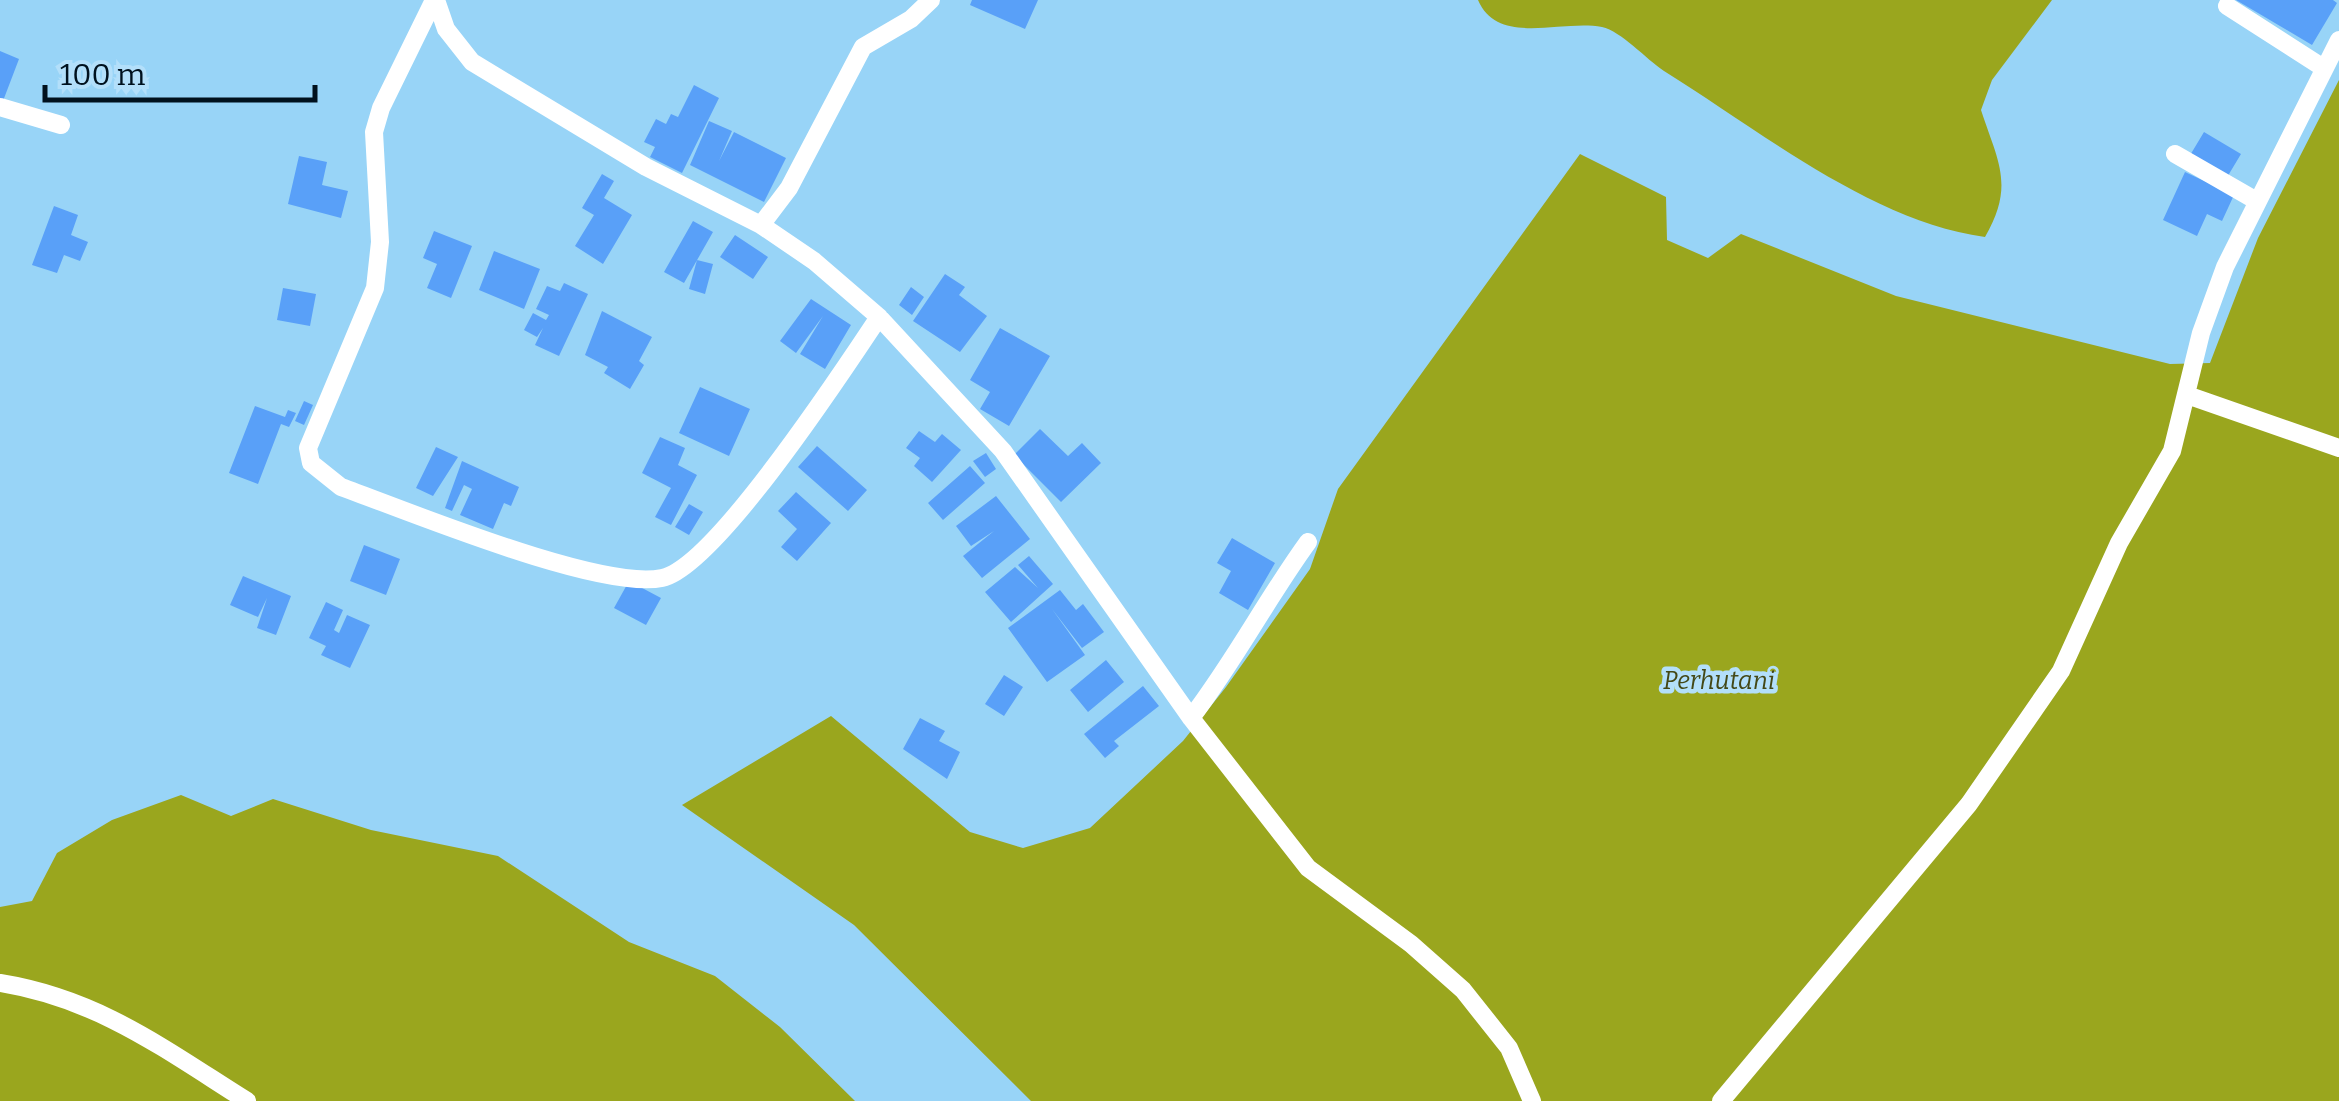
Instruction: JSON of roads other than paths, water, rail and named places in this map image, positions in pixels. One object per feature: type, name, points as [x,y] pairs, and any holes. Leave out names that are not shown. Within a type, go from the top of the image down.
[{"type":"street","points":[[435,0],[446,29],[472,62],[646,167],[762,225],[814,261],[880,317],[1003,451],[1191,718],[1308,868],[1434,962],[1488,1018],[1523,1072],[1532,1101]]},
{"type":"street","points":[[435,0],[380,108],[374,132],[380,242],[375,288],[308,448],[311,463],[341,487],[564,564],[646,580],[663,578],[684,568],[747,502],[880,317]]},
{"type":"street","points":[[762,225],[789,188],[863,47],[910,19],[931,0]]},
{"type":"street","points":[[2227,6],[2322,67]]},
{"type":"street","points":[[1721,1101],[1968,804],[2048,693],[2081,635],[2128,525],[2172,451],[2211,303],[2256,200],[2339,40]]},
{"type":"street","points":[[0,107],[60,126]]},
{"type":"street","points":[[2175,154],[2256,200]]},
{"type":"street","points":[[2187,395],[2339,448]]},
{"type":"street","points":[[1191,718],[1236,659],[1278,584],[1308,542]]},
{"type":"street","points":[[0,983],[62,995],[93,1008],[247,1101]]},
{"type":"park label","name":"Perhutani","points":[[1719,680]]}]
